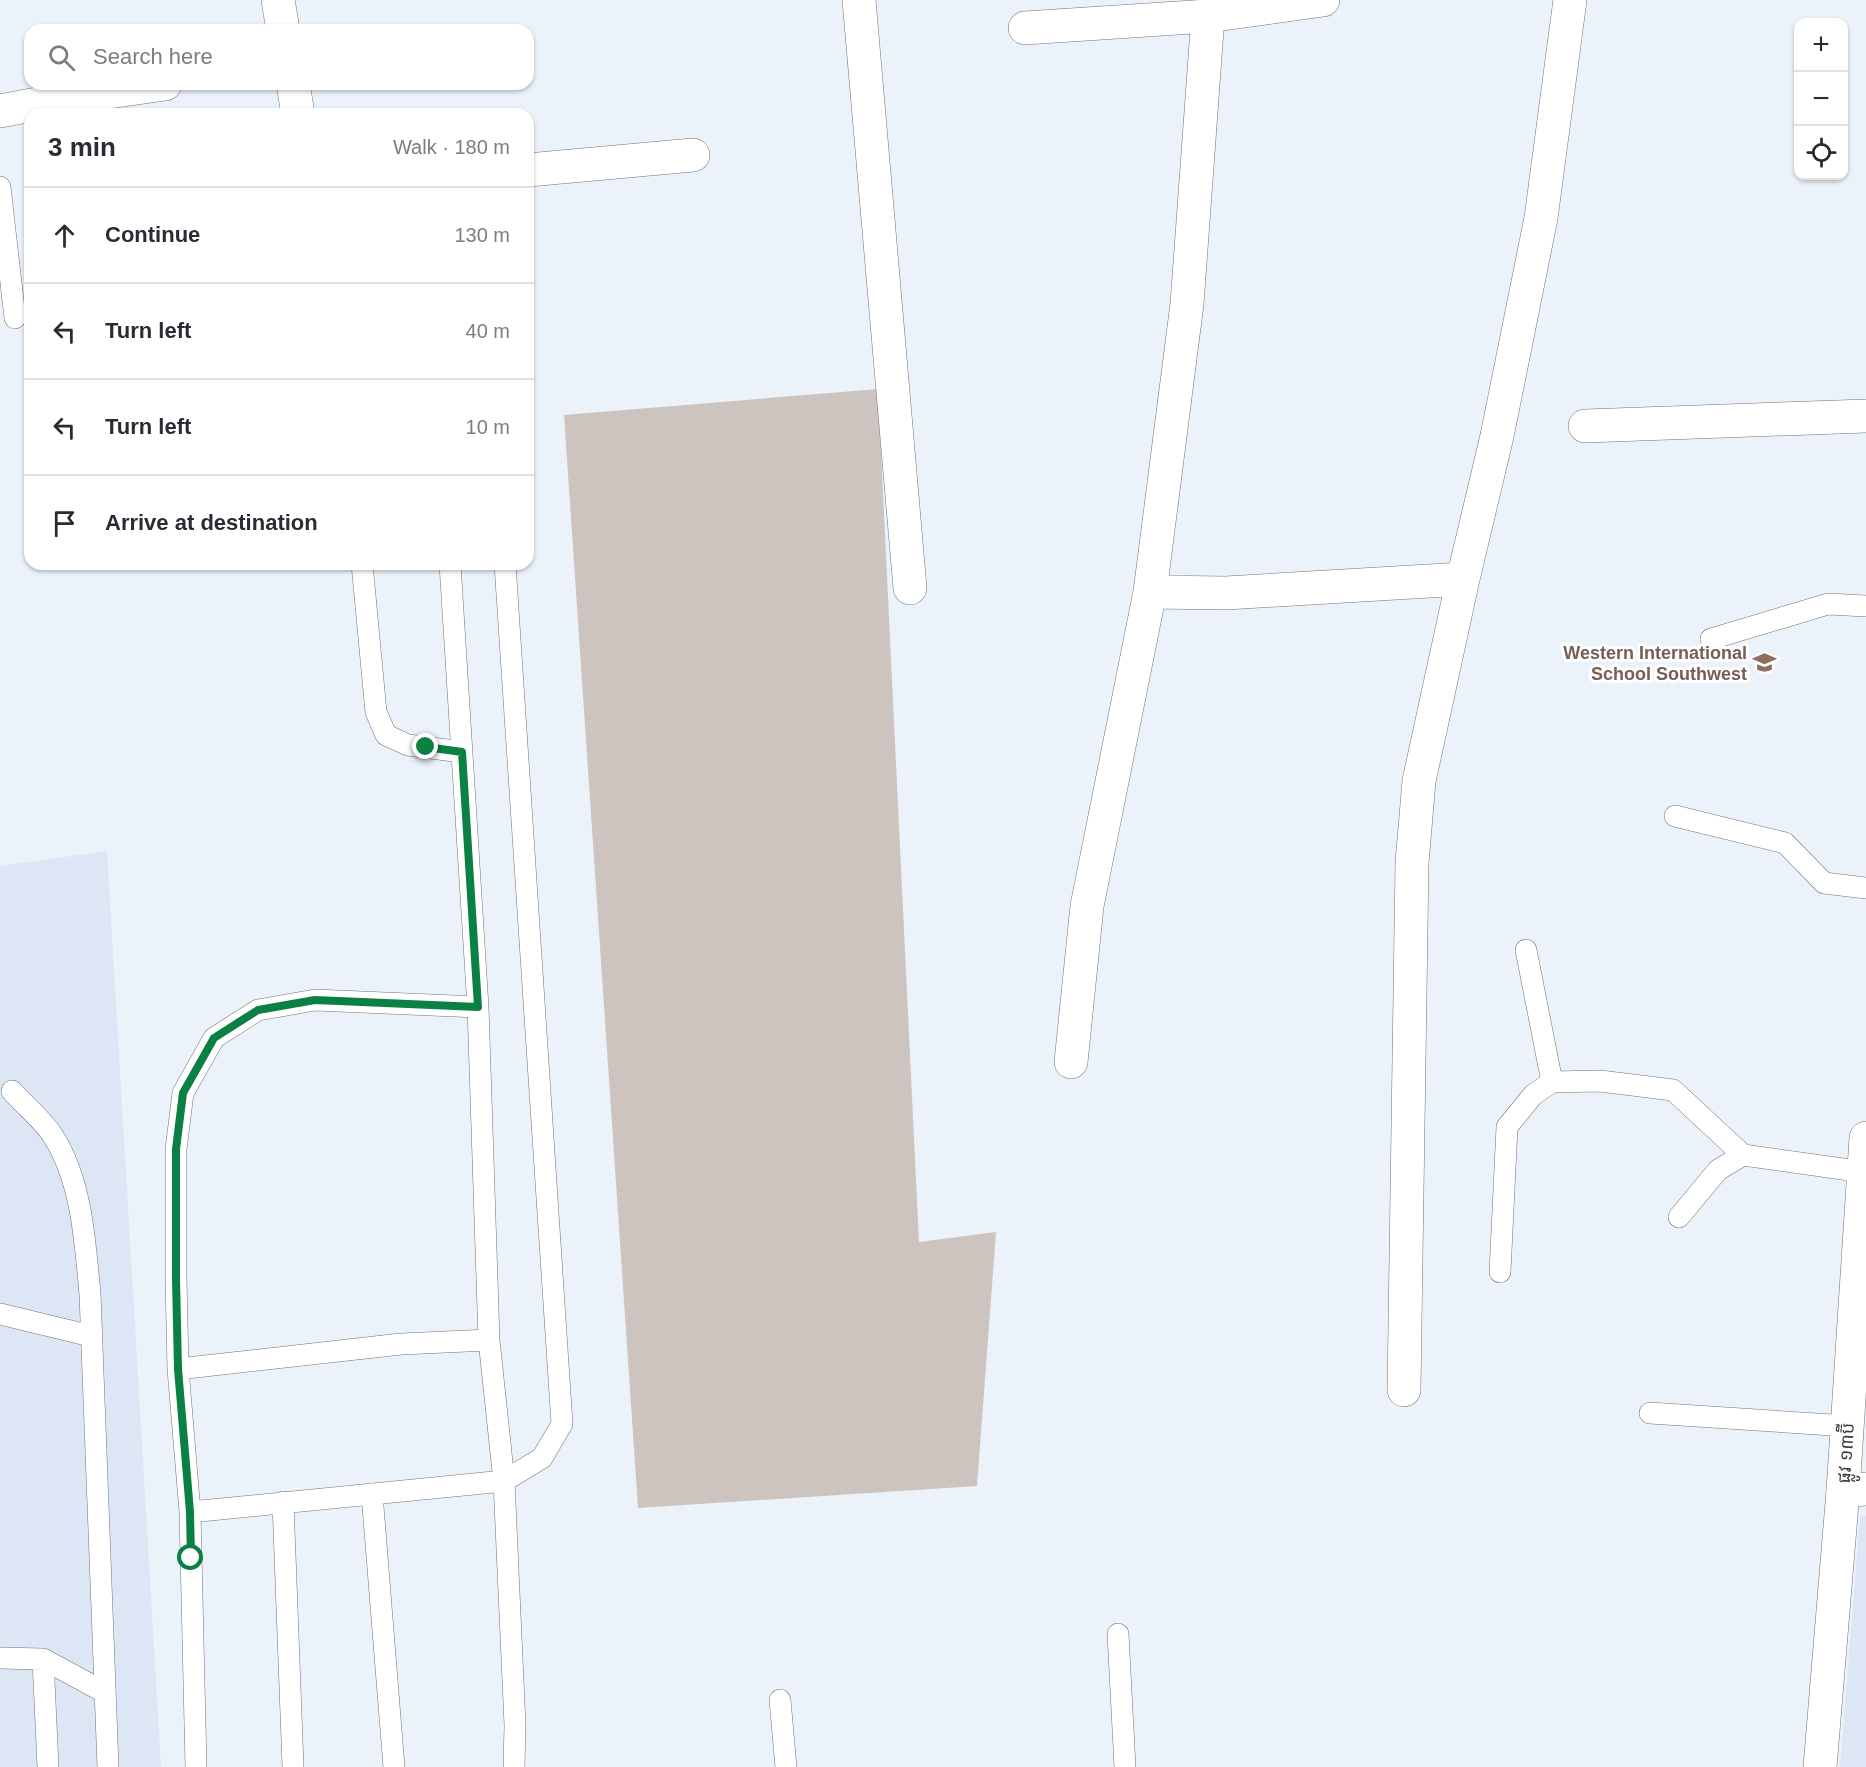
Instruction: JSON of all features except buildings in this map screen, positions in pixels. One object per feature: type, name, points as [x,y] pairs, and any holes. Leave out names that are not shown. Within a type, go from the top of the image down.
[{"type":"street","points":[[278,0],[282,24]]},
{"type":"street","points":[[859,0],[910,588]]},
{"type":"street","points":[[1025,28],[1208,16],[1273,4],[1323,0]]},
{"type":"street","points":[[1404,1390],[1412,863],[1419,781],[1497,436],[1541,218],[1570,0]]},
{"type":"street","points":[[1071,1062],[1087,906],[1150,592],[1187,304],[1208,16]]},
{"type":"street","points":[[0,111],[123,90]]},
{"type":"street","points":[[294,90],[297,108]]},
{"type":"street","points":[[534,169],[693,154]]},
{"type":"street","points":[[1585,426],[1866,416]]},
{"type":"street","points":[[1150,592],[1226,593],[1463,579]]},
{"type":"street","name":"ផ្លូវ ១៣ប៊ី","points":[[1820,1767],[1855,1490],[1848,1426],[1866,1138]]},
{"type":"lane","points":[[0,188],[15,318]]},
{"type":"lane","points":[[363,570],[376,712],[386,735],[408,744],[462,752]]},
{"type":"lane","points":[[450,570],[478,1007],[489,1340],[504,1481],[515,1725],[514,1767]]},
{"type":"lane","points":[[190,1512],[504,1481],[542,1458],[562,1424],[505,570]]},
{"type":"lane","points":[[1711,639],[1828,604],[1866,606]]},
{"type":"lane","points":[[1675,816],[1785,843],[1824,883],[1866,888]]},
{"type":"lane","points":[[1526,950],[1552,1082]]},
{"type":"lane","points":[[196,1767],[190,1512],[178,1369],[176,1279],[176,1149],[183,1093],[214,1038],[258,1010],[315,1000],[478,1007]]},
{"type":"lane","points":[[1500,1272],[1507,1127],[1533,1095],[1552,1082],[1600,1081],[1673,1090],[1743,1155],[1864,1172]]},
{"type":"lane","points":[[12,1092],[53,1136],[70,1173],[82,1219],[92,1336],[108,1767]]},
{"type":"lane","points":[[1679,1217],[1719,1170],[1743,1155]]},
{"type":"lane","points":[[0,1314],[92,1336]]},
{"type":"lane","points":[[178,1369],[400,1344],[489,1340]]},
{"type":"lane","points":[[1650,1413],[1848,1426]]},
{"type":"lane","points":[[372,1494],[394,1767]]},
{"type":"lane","points":[[283,1502],[293,1767]]},
{"type":"lane","points":[[1118,1634],[1125,1767]]},
{"type":"lane","points":[[0,1658],[43,1659],[105,1692]]},
{"type":"lane","points":[[43,1659],[48,1767]]},
{"type":"lane","points":[[780,1700],[786,1767]]},
{"type":"shaded area","points":[[107,851],[161,1767],[0,1767],[0,866]]},
{"type":"shaded area","points":[[1866,1516],[1866,1767],[1840,1767],[1860,1517]]},
{"type":"place","name":"Western International School Southwest","points":[[1765,663]]},
{"type":"route","points":[[191,1558],[190,1512],[178,1369],[176,1279],[176,1149],[183,1093],[214,1038],[258,1010],[315,1000],[478,1007],[462,752],[426,747]]}]
